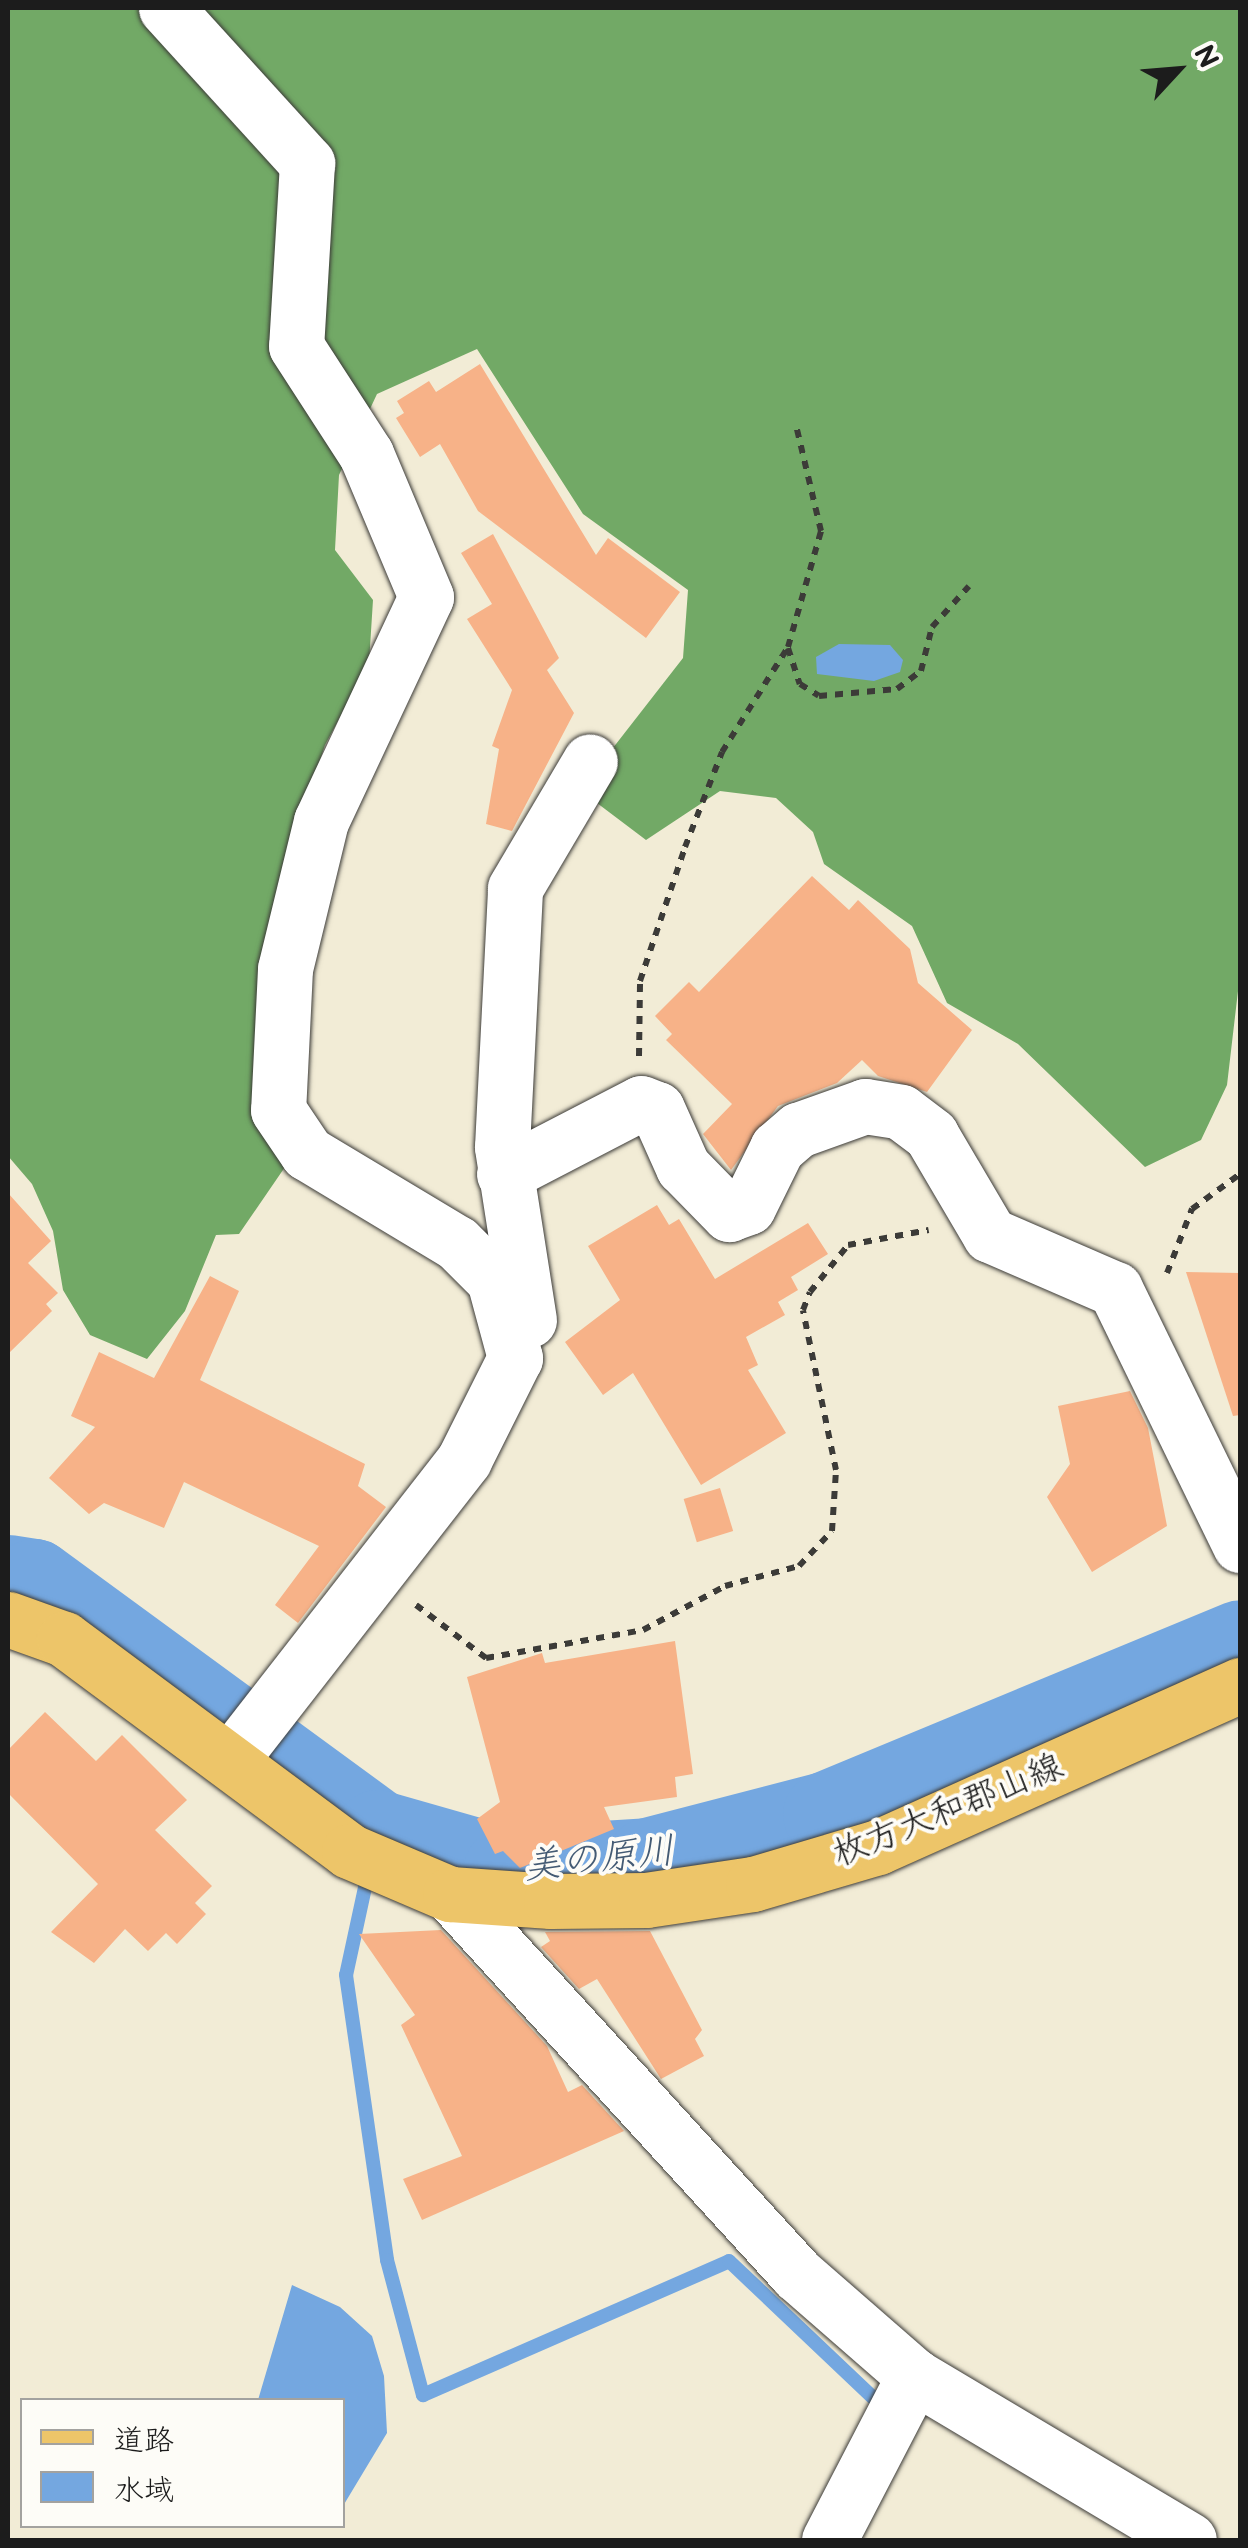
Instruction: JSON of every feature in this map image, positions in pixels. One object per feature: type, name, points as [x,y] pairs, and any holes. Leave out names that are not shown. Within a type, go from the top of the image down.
[{"type":"main road","name":"枚方大和郡山線","points":[[8,1618],[64,1639],[232,1758],[349,1850],[450,1894],[646,1900],[753,1884],[878,1847],[1240,1685]]},
{"type":"street","points":[[166,8],[307,163],[296,346],[366,454],[426,598],[321,820],[285,969],[278,1110],[307,1152],[457,1242],[494,1280],[515,1358]]},
{"type":"street","points":[[232,1758],[464,1460],[530,1330],[504,1174],[516,888],[590,761]]},
{"type":"street","points":[[504,1174],[641,1103],[658,1109],[695,1179],[729,1214],[748,1207],[777,1148],[798,1130],[864,1106],[883,1109],[931,1134],[990,1235],[1115,1289],[1240,1545]]},
{"type":"street","points":[[450,1894],[784,2261],[914,2376],[1189,2540]]},
{"type":"street","points":[[829,2540],[914,2376]]},
{"type":"path","points":[[641,1103],[640,981],[722,752],[788,647],[821,531],[796,425]]},
{"type":"path","points":[[788,647],[800,684],[818,696],[897,689],[921,671],[932,626],[969,586]]},
{"type":"path","points":[[1166,1287],[1192,1208],[1240,1174]]},
{"type":"path","points":[[376,1574],[486,1658],[643,1630],[725,1586],[799,1566],[832,1531],[836,1470],[804,1310],[810,1292],[844,1247],[878,1235],[990,1235]]},
{"type":"green space","points":[[8,8],[1240,8],[1240,974],[1227,1085],[1201,1140],[1145,1167],[1018,1044],[947,1003],[912,926],[824,864],[813,832],[776,798],[720,791],[646,840],[597,803],[602,762],[683,658],[688,590],[583,514],[477,349],[377,394],[339,475],[335,550],[373,600],[369,663],[325,745],[278,887],[285,1167],[239,1234],[216,1235],[185,1311],[147,1359],[90,1335],[63,1290],[53,1231],[32,1184],[8,1156]]},
{"type":"water","points":[[839,644],[890,645],[903,660],[900,672],[874,681],[817,674],[816,657]]},
{"type":"water","points":[[292,2285],[340,2307],[372,2336],[384,2376],[387,2433],[345,2503],[345,2398],[259,2398]]},
{"type":"building","points":[[480,364],[596,555],[608,538],[680,592],[646,638],[478,511],[440,444],[420,457],[396,418],[404,413],[397,401],[429,381],[436,392]]},
{"type":"building","points":[[493,534],[559,658],[547,670],[574,713],[512,831],[486,824],[499,749],[492,746],[512,690],[467,619],[492,604],[461,553]]},
{"type":"building","points":[[812,876],[849,910],[858,900],[910,949],[918,983],[972,1030],[927,1092],[878,1076],[862,1060],[837,1083],[778,1106],[731,1170],[703,1134],[732,1104],[666,1040],[672,1034],[655,1016],[689,982],[699,992]]},
{"type":"building","points":[[8,1193],[51,1241],[28,1263],[58,1293],[46,1304],[52,1311],[8,1354]]},
{"type":"building","points":[[657,1205],[669,1225],[679,1219],[715,1279],[808,1223],[828,1254],[791,1277],[798,1290],[778,1302],[785,1315],[746,1337],[758,1365],[748,1370],[786,1433],[701,1485],[633,1373],[603,1395],[565,1342],[620,1300],[588,1246]]},
{"type":"building","points":[[1186,1272],[1240,1273],[1240,1415],[1233,1416]]},
{"type":"building","points":[[210,1276],[239,1291],[200,1380],[365,1464],[358,1486],[386,1507],[298,1623],[275,1605],[319,1546],[184,1482],[164,1528],[104,1503],[89,1514],[49,1478],[95,1427],[71,1416],[99,1352],[154,1378]]},
{"type":"building","points":[[1130,1391],[1148,1428],[1167,1526],[1092,1572],[1047,1497],[1070,1464],[1058,1406]]},
{"type":"building","points":[[720,1488],[733,1531],[697,1542],[684,1499]]},
{"type":"building","points":[[675,1641],[693,1774],[675,1777],[677,1797],[604,1807],[614,1829],[520,1868],[503,1851],[495,1854],[477,1819],[500,1802],[467,1677],[542,1653],[545,1663]]},
{"type":"building","points":[[45,1712],[96,1761],[122,1735],[187,1800],[155,1830],[212,1886],[195,1903],[206,1914],[177,1944],[166,1933],[148,1951],[125,1929],[94,1963],[51,1932],[98,1884],[8,1793],[8,1750]]},
{"type":"building","points":[[441,1930],[547,2046],[568,2092],[582,2085],[624,2131],[422,2220],[403,2179],[462,2156],[401,2025],[415,2015],[359,1934]]},
{"type":"building","points":[[650,1931],[702,2030],[695,2039],[704,2056],[661,2079],[597,1979],[579,1989],[541,1947],[550,1941],[545,1932]]},
{"type":"waterway","name":"美の原川","points":[[8,1577],[34,1581],[377,1832],[506,1869],[648,1860],[825,1814],[1240,1642]]},
{"type":"waterway","points":[[377,1832],[346,1975],[387,2260],[423,2395],[729,2261],[883,2407]]}]
